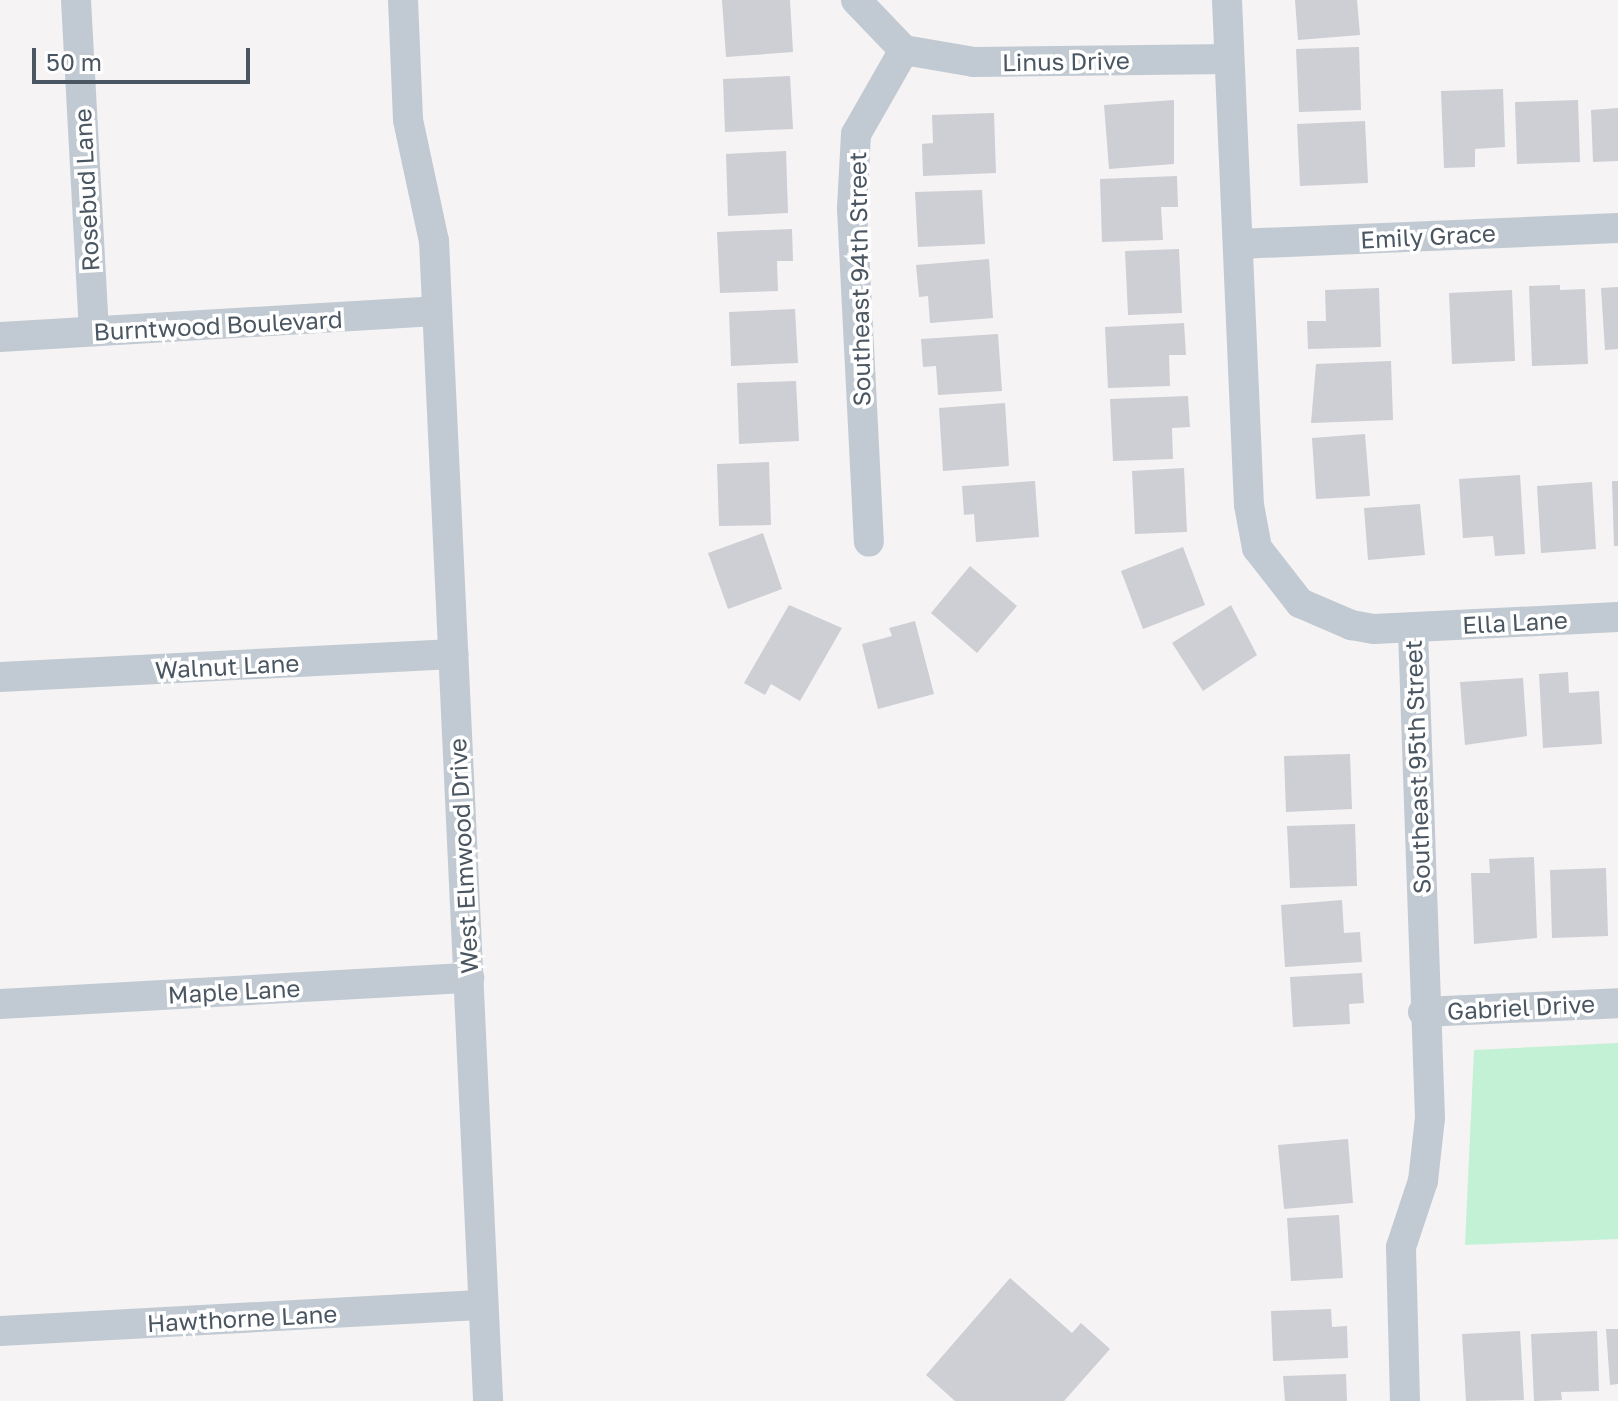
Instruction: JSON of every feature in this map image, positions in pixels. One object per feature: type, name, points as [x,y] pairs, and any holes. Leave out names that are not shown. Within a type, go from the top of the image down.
[{"type":"street","name":"Rosebud Lane","points":[[76,0],[94,331]]},
{"type":"street","name":"West Elmwood Drive","points":[[403,0],[408,120],[432,221],[488,1401]]},
{"type":"street","points":[[856,0],[904,50]]},
{"type":"street","name":"Southeast 95th Street","points":[[1227,0],[1249,505],[1257,548],[1300,603],[1316,612],[1374,629],[1413,627],[1428,1151],[1401,1247],[1405,1401]]},
{"type":"street","name":"Linus Drive","points":[[904,50],[974,62],[1229,59]]},
{"type":"street","name":"Southeast 94th Street","points":[[869,542],[852,209],[856,134],[904,50]]},
{"type":"street","name":"Emily Grace","points":[[1238,244],[1618,228]]},
{"type":"street","name":"Burntwood Boulevard","points":[[0,337],[435,311]]},
{"type":"street","name":"Ella Lane","points":[[1413,627],[1618,617]]},
{"type":"street","name":"Walnut Lane","points":[[0,677],[453,654]]},
{"type":"street","name":"Maple Lane","points":[[0,1004],[469,978]]},
{"type":"street","name":"Gabriel Drive","points":[[1423,1012],[1618,1003]]},
{"type":"street","name":"Hawthorne Lane","points":[[0,1331],[483,1305]]},
{"type":"green space","points":[[1618,1043],[1618,1239],[1465,1245],[1474,1050]]},
{"type":"building","points":[[722,0],[790,0],[793,52],[726,57]]},
{"type":"building","points":[[1295,0],[1357,0],[1360,35],[1298,40]]},
{"type":"building","points":[[1359,47],[1361,110],[1299,112],[1296,49]]},
{"type":"building","points":[[790,76],[793,129],[725,132],[723,79]]},
{"type":"building","points":[[1503,89],[1505,147],[1475,149],[1475,167],[1444,168],[1441,91]]},
{"type":"building","points":[[1174,100],[1174,164],[1109,169],[1104,105]]},
{"type":"building","points":[[1578,100],[1580,162],[1517,164],[1515,102]]},
{"type":"building","points":[[1618,108],[1618,161],[1593,162],[1591,110]]},
{"type":"building","points":[[994,113],[996,173],[923,176],[922,144],[933,143],[932,115]]},
{"type":"building","points":[[1365,121],[1368,183],[1300,186],[1297,124]]},
{"type":"building","points":[[786,151],[788,213],[728,216],[726,154]]},
{"type":"building","points":[[1177,176],[1178,207],[1161,207],[1163,240],[1102,242],[1100,179]]},
{"type":"building","points":[[982,190],[985,244],[918,247],[915,192]]},
{"type":"building","points":[[792,229],[793,261],[777,261],[778,291],[720,293],[717,232]]},
{"type":"building","points":[[1179,249],[1182,313],[1128,315],[1125,251]]},
{"type":"building","points":[[989,259],[993,318],[930,323],[928,296],[919,297],[916,265]]},
{"type":"building","points":[[1560,285],[1560,290],[1585,289],[1588,364],[1532,366],[1529,286]]},
{"type":"building","points":[[1618,287],[1618,349],[1605,350],[1601,288]]},
{"type":"building","points":[[1379,288],[1381,347],[1308,349],[1307,321],[1326,321],[1325,290]]},
{"type":"building","points":[[1512,290],[1515,361],[1452,364],[1449,293]]},
{"type":"building","points":[[795,309],[798,363],[731,366],[729,312]]},
{"type":"building","points":[[1184,323],[1186,355],[1169,355],[1170,386],[1108,388],[1105,327]]},
{"type":"building","points":[[998,334],[1002,391],[938,395],[936,366],[923,367],[921,339]]},
{"type":"building","points":[[1391,361],[1393,420],[1311,423],[1316,364]]},
{"type":"building","points":[[796,381],[799,441],[739,444],[737,383]]},
{"type":"building","points":[[1188,396],[1190,427],[1172,428],[1173,459],[1113,461],[1110,399]]},
{"type":"building","points":[[1005,403],[1009,466],[943,471],[939,408]]},
{"type":"building","points":[[1365,434],[1370,496],[1316,499],[1312,438]]},
{"type":"building","points":[[769,462],[771,525],[719,526],[717,464]]},
{"type":"building","points":[[1184,468],[1187,532],[1135,534],[1132,471]]},
{"type":"building","points":[[1520,475],[1525,554],[1495,556],[1493,536],[1463,538],[1459,479]]},
{"type":"building","points":[[1035,481],[1039,537],[976,542],[974,514],[964,515],[962,486]]},
{"type":"building","points":[[1612,481],[1618,481],[1618,546],[1614,546]]},
{"type":"building","points":[[1592,482],[1596,549],[1541,553],[1537,486]]},
{"type":"building","points":[[1420,504],[1425,555],[1368,560],[1364,508]]},
{"type":"building","points":[[763,533],[782,589],[728,609],[708,553]]},
{"type":"building","points":[[1183,547],[1205,605],[1143,629],[1121,571]]},
{"type":"building","points":[[970,566],[1017,606],[977,653],[931,613]]},
{"type":"building","points":[[789,605],[842,628],[800,701],[771,684],[765,695],[744,683]]},
{"type":"building","points":[[1231,605],[1257,655],[1203,691],[1172,643]]},
{"type":"building","points":[[915,621],[934,694],[878,709],[862,644],[892,636],[889,628]]},
{"type":"building","points":[[1568,672],[1569,693],[1599,691],[1602,744],[1543,748],[1539,674]]},
{"type":"building","points":[[1523,678],[1527,736],[1465,745],[1460,682]]},
{"type":"building","points":[[1350,754],[1352,809],[1286,812],[1284,756]]},
{"type":"building","points":[[1355,824],[1357,886],[1290,888],[1287,826]]},
{"type":"building","points":[[1534,857],[1537,938],[1474,944],[1471,873],[1490,873],[1489,859]]},
{"type":"building","points":[[1606,868],[1608,936],[1552,938],[1550,870]]},
{"type":"building","points":[[1342,900],[1344,933],[1360,932],[1362,962],[1285,967],[1281,905]]},
{"type":"building","points":[[1362,973],[1364,1003],[1349,1004],[1350,1024],[1293,1027],[1290,977]]},
{"type":"building","points":[[1348,1139],[1353,1203],[1284,1209],[1278,1145]]},
{"type":"building","points":[[1339,1215],[1343,1278],[1291,1281],[1287,1218]]},
{"type":"building","points":[[1010,1278],[1072,1333],[1081,1323],[1110,1349],[1064,1401],[955,1401],[926,1375]]},
{"type":"building","points":[[1331,1309],[1332,1327],[1347,1326],[1348,1358],[1273,1361],[1271,1311]]},
{"type":"building","points":[[1606,1329],[1618,1329],[1618,1384],[1610,1385]]},
{"type":"building","points":[[1520,1331],[1524,1400],[1466,1401],[1462,1334]]},
{"type":"building","points":[[1597,1331],[1599,1391],[1561,1392],[1562,1400],[1534,1401],[1531,1334]]},
{"type":"building","points":[[1346,1374],[1347,1401],[1285,1401],[1283,1376]]}]
